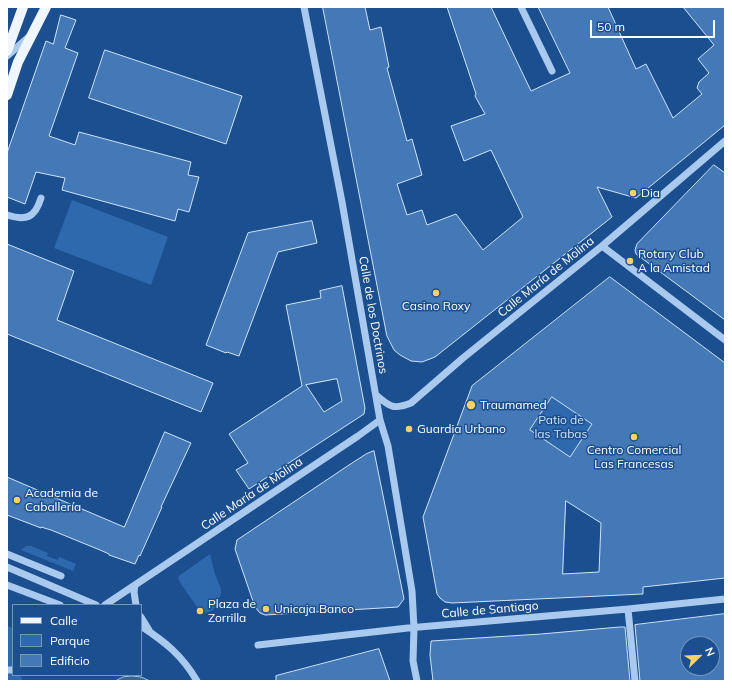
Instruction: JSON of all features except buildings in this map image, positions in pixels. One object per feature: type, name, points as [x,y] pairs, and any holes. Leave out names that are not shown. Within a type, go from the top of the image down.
[{"type":"main road","points":[[7,51],[23,7]]},
{"type":"main road","points":[[7,95],[18,62],[46,7]]},
{"type":"street","name":"Calle de los Doctrinos","points":[[304,7],[342,202],[380,420],[388,446],[412,591],[414,628],[413,661],[417,681]]},
{"type":"street","points":[[521,7],[552,71]]},
{"type":"street","points":[[7,56],[32,34]]},
{"type":"street","name":"Calle María de Molina","points":[[376,395],[392,407],[401,407],[411,403],[463,358],[602,246],[725,141]]},
{"type":"street","points":[[7,215],[23,218],[28,216],[37,208],[41,198]]},
{"type":"street","points":[[602,246],[725,340]]},
{"type":"street","name":"Calle María de Molina","points":[[106,604],[354,439],[380,420]]},
{"type":"street","points":[[7,554],[61,576]]},
{"type":"street","points":[[7,567],[94,604]]},
{"type":"street","points":[[7,585],[57,604]]},
{"type":"street","points":[[135,585],[134,592],[136,604]]},
{"type":"street","name":"Calle de Santiago","points":[[258,645],[414,628],[628,610],[725,599]]},
{"type":"street","points":[[628,610],[635,681]]},
{"type":"street","points":[[142,619],[150,632]]},
{"type":"street","points":[[142,627],[180,656],[197,681]]},
{"type":"green space","points":[[72,200],[168,237],[151,285],[54,248]]},
{"type":"green space","name":"Patio de las Tabas","points":[[552,397],[592,424],[570,457],[530,430]]},
{"type":"green space","points":[[26,546],[31,546],[48,553],[47,556],[58,560],[59,557],[76,564],[73,571],[21,550]]},
{"type":"green space","points":[[210,554],[215,574],[221,589],[221,594],[213,610],[206,613],[199,610],[178,578]]},
{"type":"green space","points":[[7,626],[12,628],[12,676],[20,676],[23,681],[7,681]]},
{"type":"shaded area","points":[[123,677],[141,677],[150,681],[115,681]]},
{"type":"place","name":"Dia","points":[[633,193]]},
{"type":"place","name":"Rotary Club A la Amistad","points":[[630,261]]},
{"type":"place","name":"Casino Roxy","points":[[436,293]]},
{"type":"place","name":"Traumamed","points":[[471,405]]},
{"type":"place","name":"Guardia Urbano","points":[[409,429]]},
{"type":"place","name":"Centro Comercial Las Francesas","points":[[634,437]]},
{"type":"place","name":"Academia de Caballería","points":[[17,500]]},
{"type":"place","name":"Unicaja Banco","points":[[266,609]]},
{"type":"place","name":"Plaza de Zorrilla","points":[[200,611]]}]
